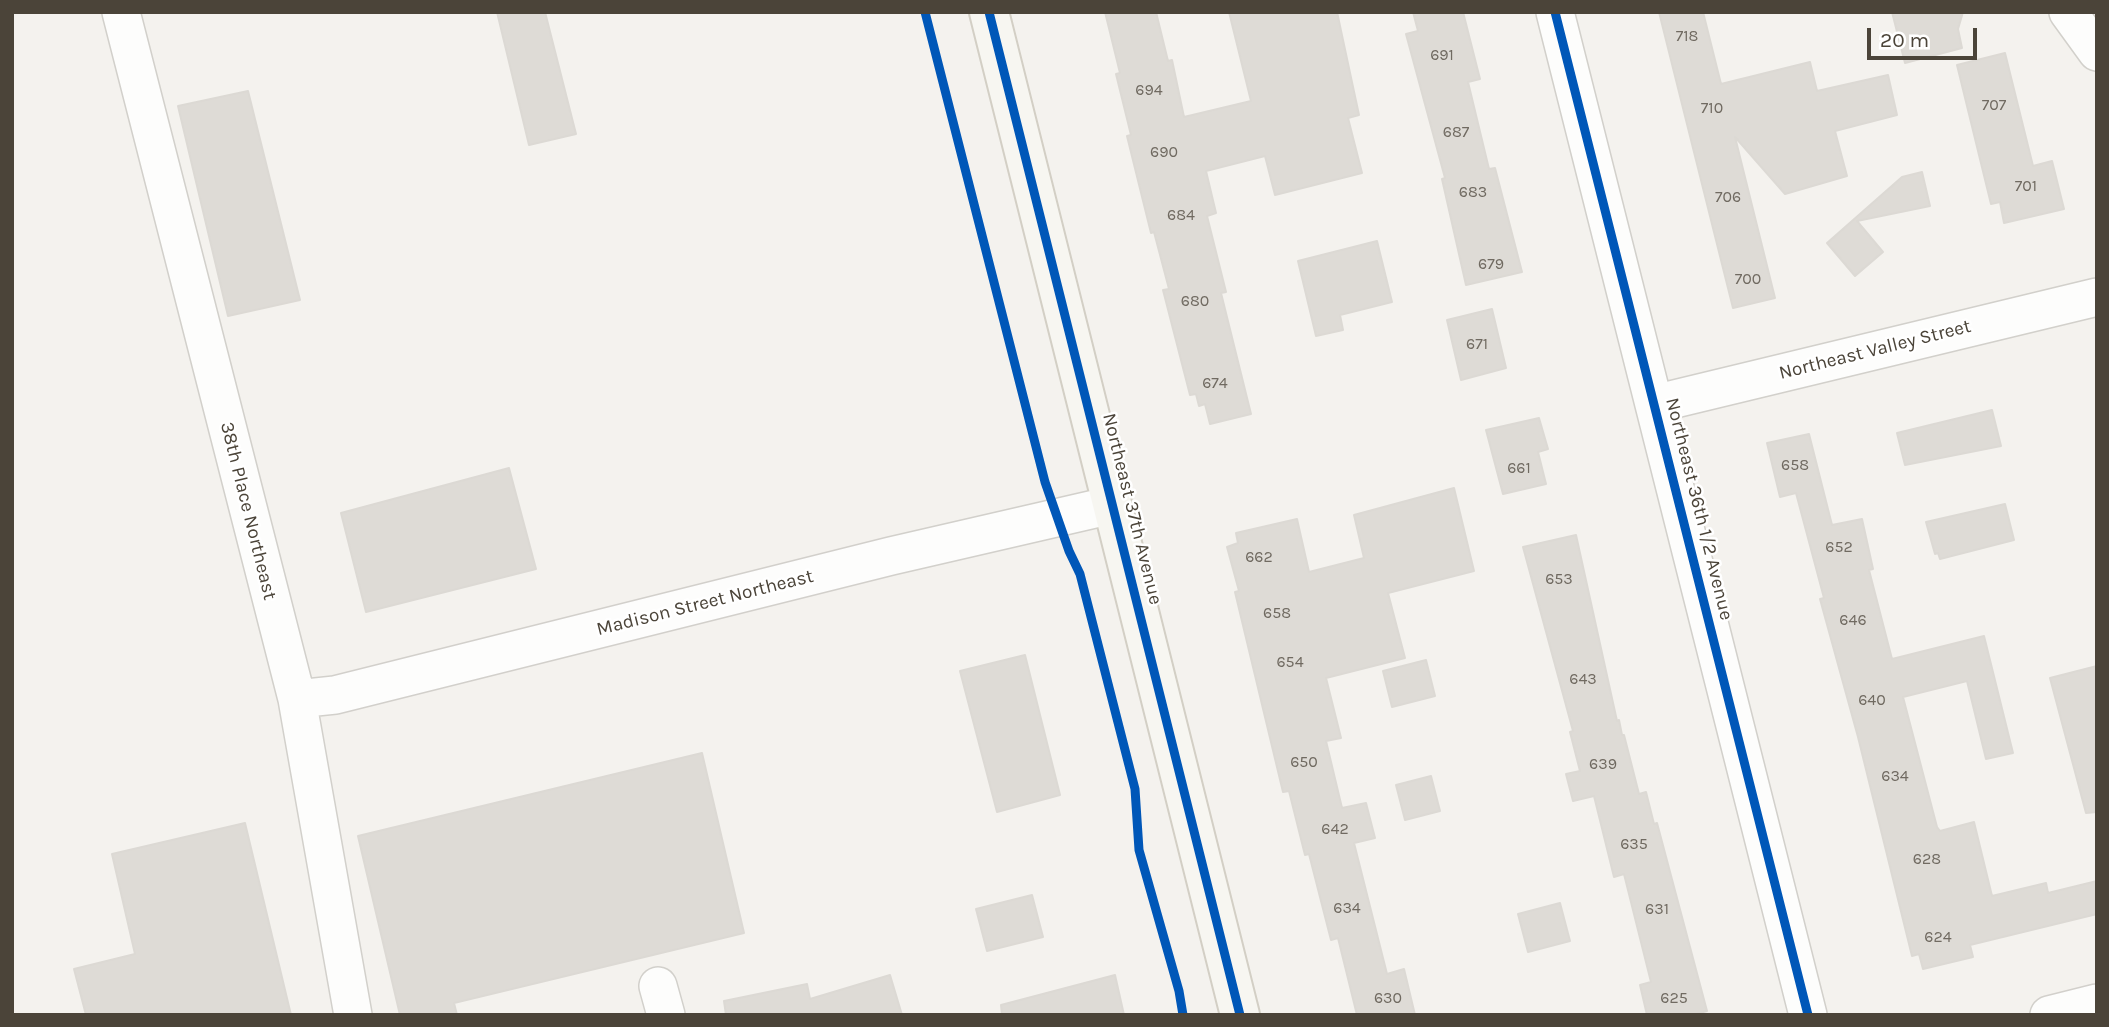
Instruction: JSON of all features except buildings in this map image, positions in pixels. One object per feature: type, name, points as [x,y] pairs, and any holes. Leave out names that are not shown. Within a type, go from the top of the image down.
[{"type":"street","name":"38th Place Northeast","points":[[121,12],[297,699],[353,1015]]},
{"type":"street","name":"Northeast 37th Avenue","points":[[989,12],[1240,1015]]},
{"type":"street","name":"Northeast 36th 1/2 Avenue","points":[[1555,12],[1808,1015]]},
{"type":"street","points":[[2068,12],[2097,52]]},
{"type":"street","name":"Northeast Valley Street","points":[[1654,404],[2097,297]]},
{"type":"street","name":"Madison Street Northeast","points":[[297,699],[335,695],[891,556],[1112,505]]},
{"type":"street","points":[[2049,1015],[2097,1003]]},
{"type":"cycle path","points":[[925,12],[1045,482],[1069,551],[1080,574],[1135,789],[1139,850],[1179,991],[1183,1015]]},
{"type":"cycle path","points":[[989,12],[1240,1015]]},
{"type":"cycle path","points":[[1555,12],[1808,1015]]}]
